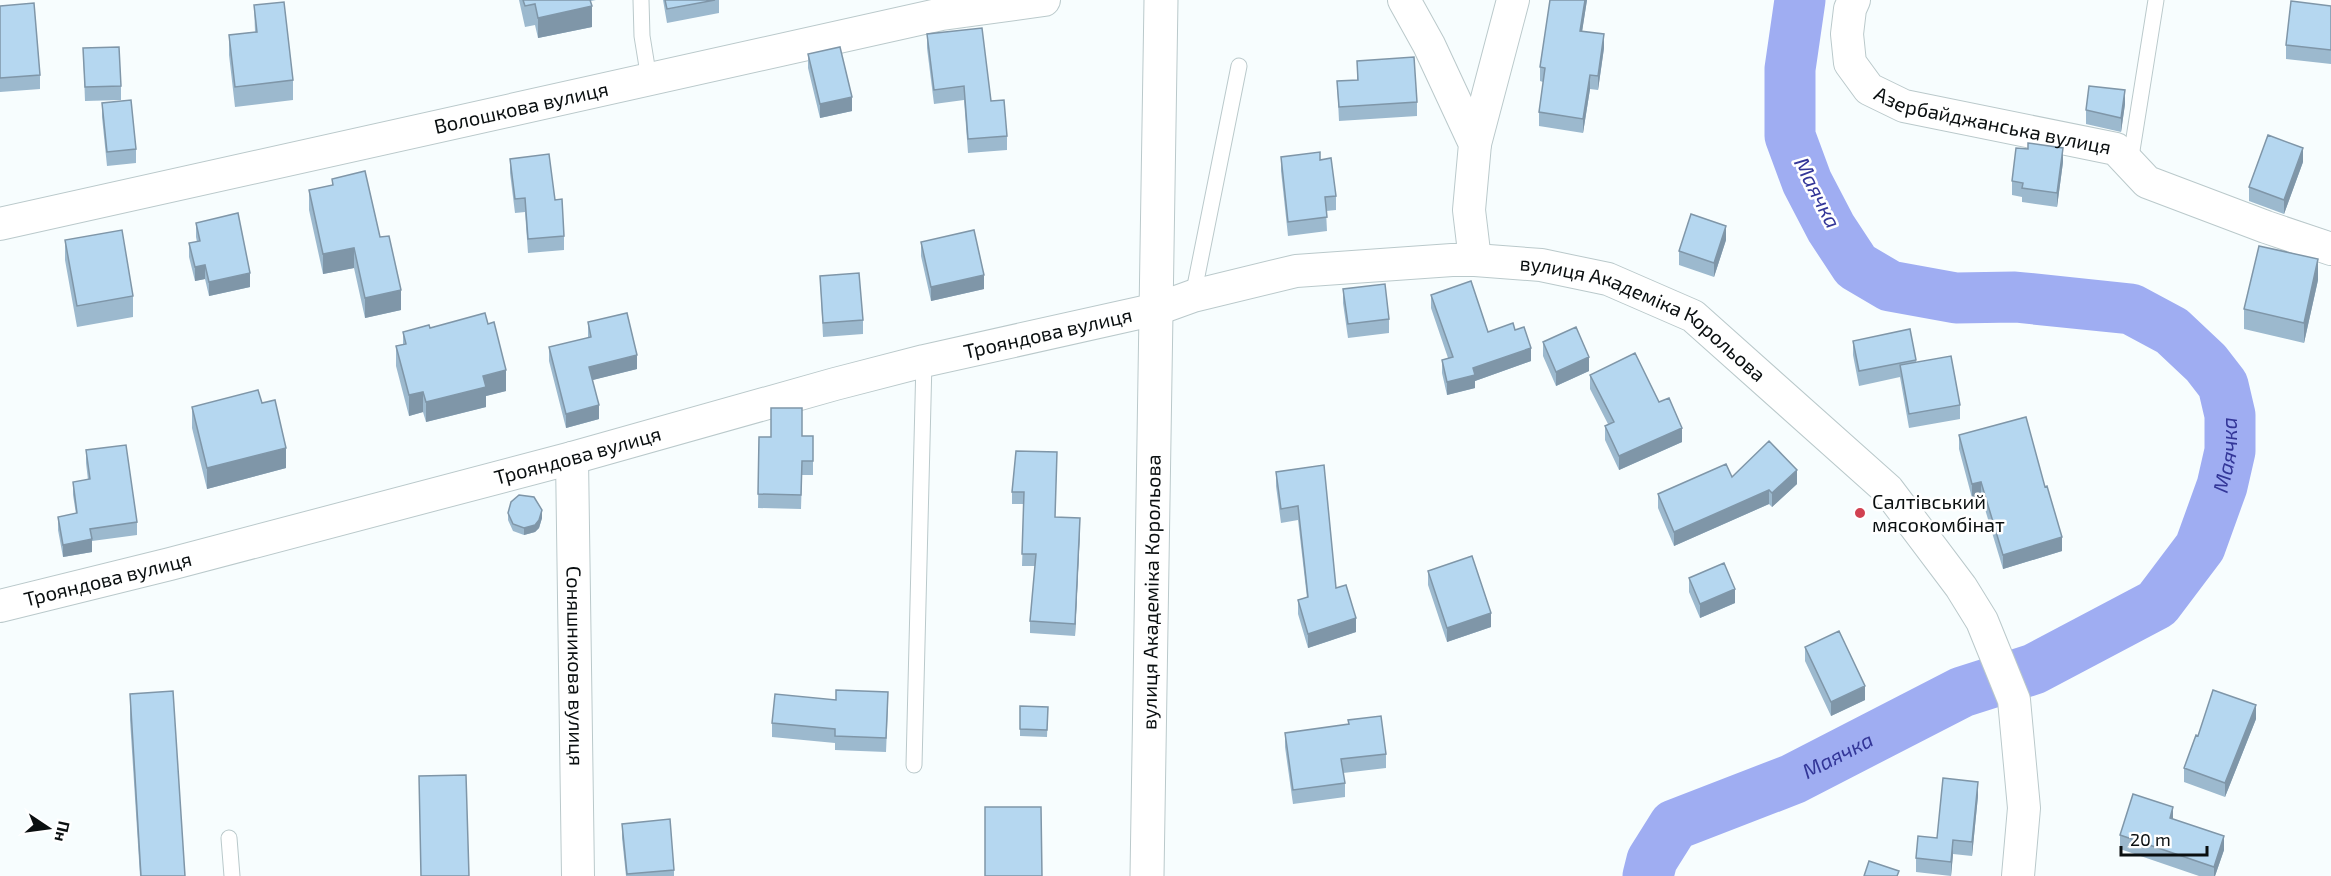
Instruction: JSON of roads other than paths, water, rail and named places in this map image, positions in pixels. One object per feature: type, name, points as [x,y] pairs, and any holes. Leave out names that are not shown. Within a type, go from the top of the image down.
[{"type":"main road","name":"вулиця Академіка Корольова","points":[[1147,876],[1161,0]]},
{"type":"street","name":"Волошкова вулиця","points":[[0,224],[942,14],[1044,0]]},
{"type":"street","points":[[1404,0],[1429,45],[1474,144]]},
{"type":"street","points":[[1475,260],[1469,210],[1474,144],[1514,0]]},
{"type":"street","name":"Азербайджанська вулиця","points":[[1854,0],[1850,9],[1847,34],[1851,63],[1869,89],[1904,106],[2116,149],[2147,182],[2331,249]]},
{"type":"street","name":"вулиця Академіка Корольова","points":[[1157,309],[1193,296],[1296,271],[1475,260],[1541,265],[1608,279],[1693,316],[1888,490],[1961,587],[1982,621],[2014,700],[2024,808],[2018,876]]},
{"type":"street","name":"Трояндова вулиця","points":[[0,606],[170,564],[572,458],[924,361],[1157,309]]},
{"type":"street","name":"Соняшникова вулиця","points":[[572,458],[578,876]]},
{"type":"lane","points":[[641,0],[642,36],[649,79]]},
{"type":"lane","points":[[2130,163],[2156,0]]},
{"type":"lane","points":[[1193,296],[1239,66]]},
{"type":"lane","points":[[914,765],[924,361]]},
{"type":"lane","points":[[229,838],[231,876]]},
{"type":"waterway","name":"Маячка","points":[[1648,876],[1652,860],[1674,825],[1793,779],[1962,692],[2034,669],[2157,604],[2200,547],[2222,486],[2230,451],[2230,415],[2223,385],[2206,363],[2172,331],[2131,309],[2015,297],[1956,298],[1890,286],[1856,266],[1831,228],[1807,182],[1790,136],[1790,69],[1800,0]]},
{"type":"place","name":"Салтівський мясокомбінат","points":[[1860,513]]}]
